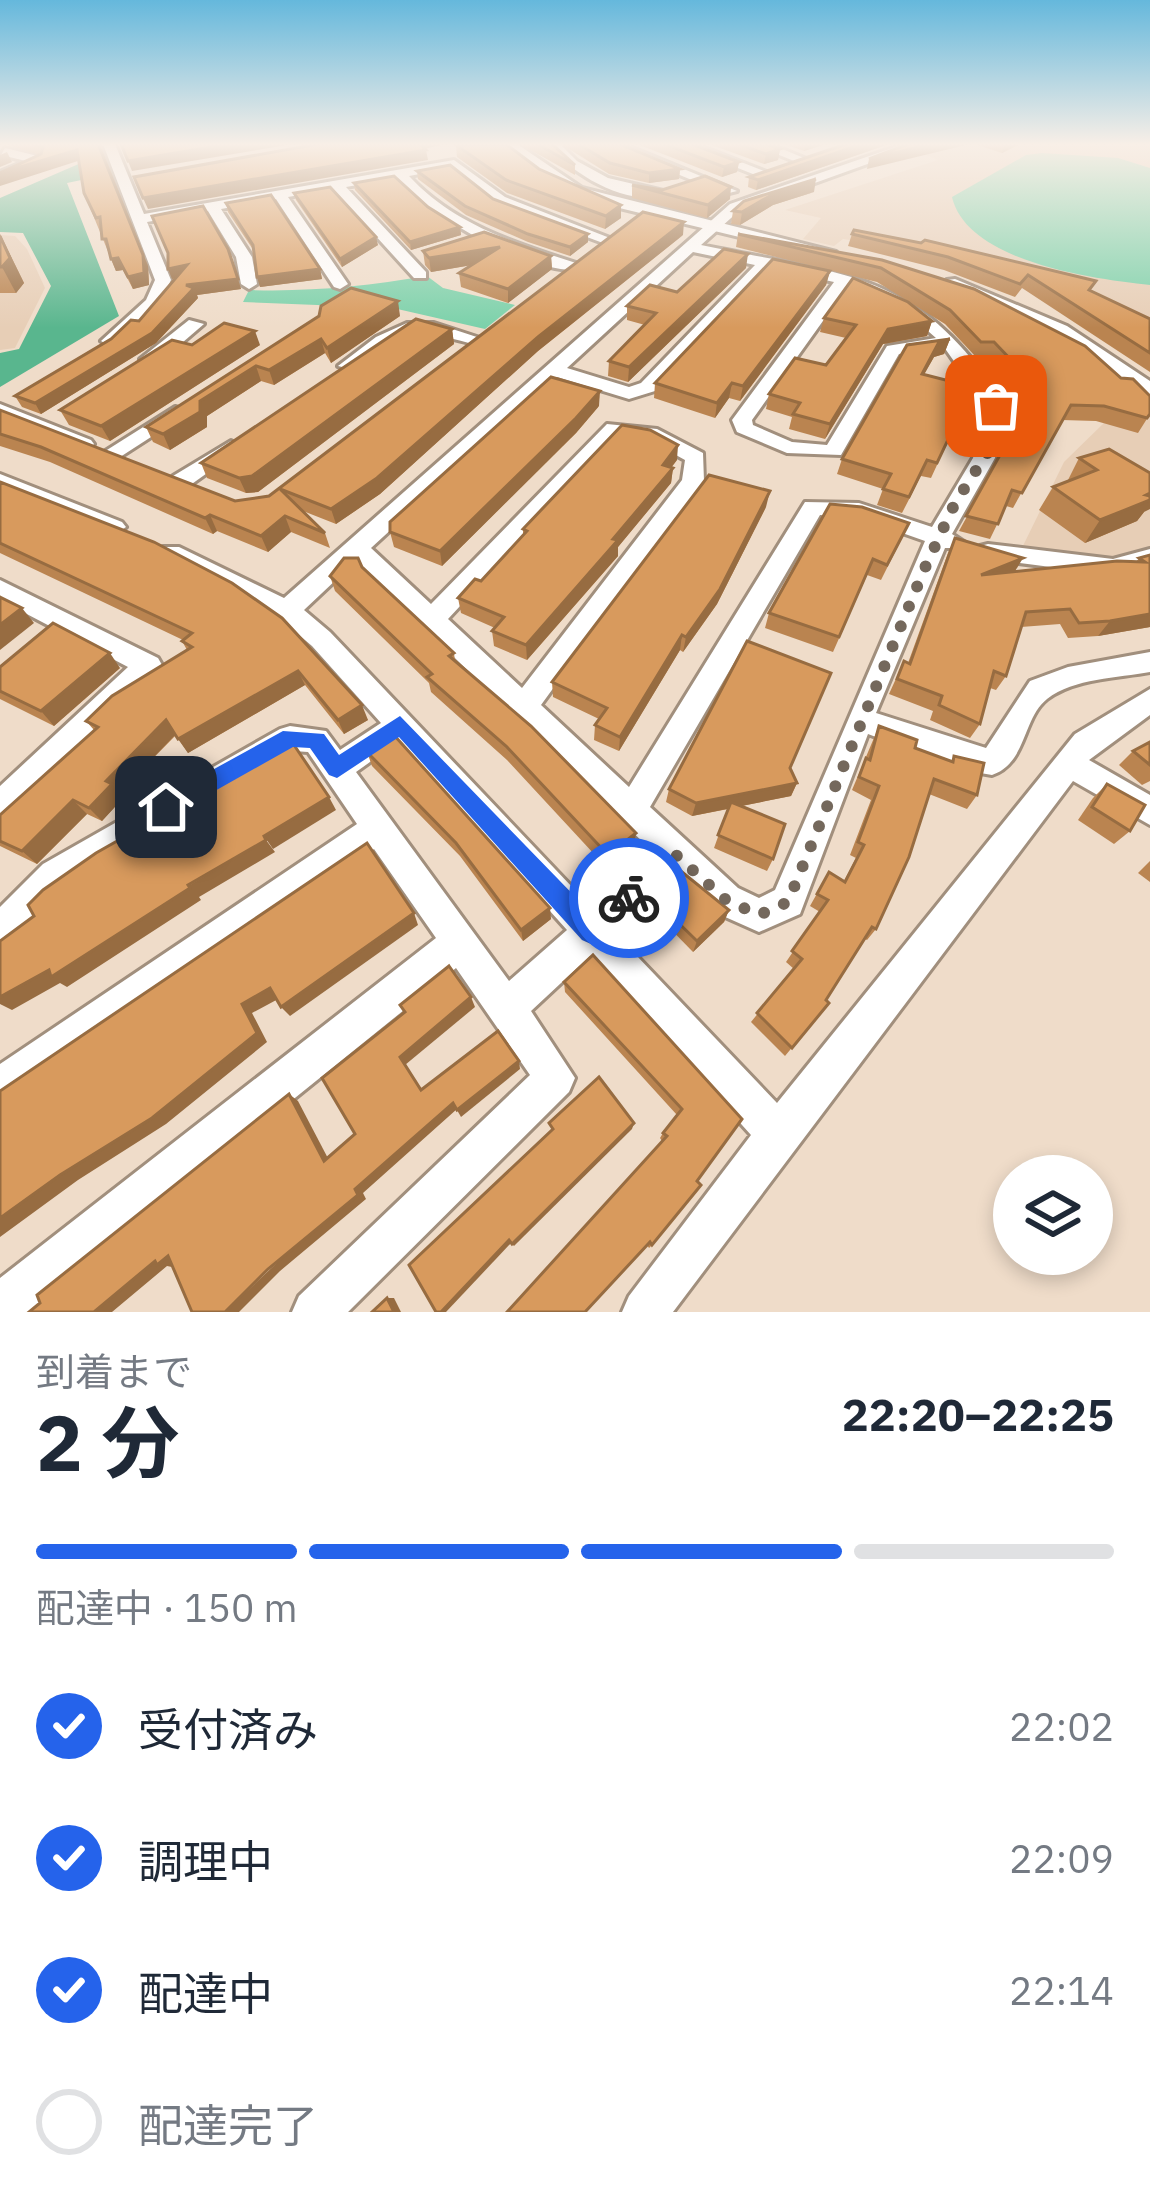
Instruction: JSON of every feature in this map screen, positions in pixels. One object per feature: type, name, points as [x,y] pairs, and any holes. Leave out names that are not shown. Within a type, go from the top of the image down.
[{"type":"street","points":[[89,354],[135,322],[162,290],[160,265],[135,205]]},
{"type":"street","points":[[138,211],[168,205]]},
{"type":"street","points":[[138,211],[216,205]]},
{"type":"street","points":[[287,205],[340,284]]},
{"type":"street","points":[[355,205],[420,275]]},
{"type":"street","points":[[434,205],[565,273],[645,212]]},
{"type":"street","points":[[514,205],[608,240]]},
{"type":"street","points":[[357,548],[726,900],[759,915],[788,902],[938,538],[990,449],[996,406],[947,343],[908,304],[843,269],[710,226],[625,205]]},
{"type":"street","points":[[287,610],[710,226],[740,205]]},
{"type":"street","points":[[212,206],[244,256],[249,284]]},
{"type":"street","points":[[466,242],[486,236]]},
{"type":"street","points":[[689,247],[764,264],[843,269]]},
{"type":"street","points":[[406,261],[426,255]]},
{"type":"street","points":[[553,370],[629,393],[648,387],[764,264]]},
{"type":"street","points":[[843,269],[742,419],[744,428],[760,438],[812,453],[833,452],[893,350],[947,343]]},
{"type":"street","points":[[927,276],[1024,312],[1093,352],[1150,393]]},
{"type":"street","points":[[329,379],[403,327],[418,323],[485,334],[456,356]]},
{"type":"street","points":[[128,374],[165,351],[195,324]]},
{"type":"street","points":[[0,408],[18,396]]},
{"type":"street","points":[[0,408],[53,422],[118,458],[184,407]]},
{"type":"street","points":[[431,620],[614,428],[650,433],[696,457],[693,482],[523,707]]},
{"type":"street","points":[[182,482],[255,430]]},
{"type":"street","points":[[0,481],[131,534],[287,610],[400,724],[778,1134]]},
{"type":"street","points":[[631,812],[813,507],[859,510],[1011,558],[1113,567],[1150,557]]},
{"type":"street","points":[[0,589],[148,665],[0,806]]},
{"type":"street","points":[[31,646],[62,620]]},
{"type":"street","points":[[862,720],[963,757],[992,762],[1010,746],[1031,698],[1046,683],[1150,662]]},
{"type":"street","points":[[645,1312],[778,1134],[1085,743],[1150,700]]},
{"type":"street","points":[[337,769],[400,724]]},
{"type":"street","points":[[0,932],[55,875],[290,738],[316,740],[555,1078],[315,1312]]},
{"type":"street","points":[[1069,764],[1150,811]]},
{"type":"street","points":[[0,1087],[379,826]]},
{"type":"street","points":[[508,1006],[676,855]]},
{"type":"street","points":[[0,1307],[461,941]]},
{"type":"shaded area","points":[[800,205],[1150,205],[1150,330],[1077,287],[917,250],[843,239],[834,246],[803,239],[821,218],[785,210]]},
{"type":"shaded area","points":[[0,235],[15,236],[27,249],[45,288],[15,348],[0,350]]},
{"type":"shaded area","points":[[1150,406],[1150,552],[1123,559],[1020,552],[1064,462],[1106,421]]},
{"type":"green space","points":[[0,205],[76,205],[119,316],[0,387],[0,353],[19,349],[51,286],[23,233],[0,232]]},
{"type":"green space","points":[[956,205],[1150,205],[1150,285],[1036,263],[981,237]]},
{"type":"green space","points":[[427,276],[443,288],[515,305],[485,329],[393,308],[243,302],[249,290],[338,288]]},
{"type":"building","points":[[90,205],[123,205],[143,255],[144,273],[128,277],[118,258],[111,259],[106,239],[102,239],[100,217],[96,218]]},
{"type":"building","points":[[227,205],[278,205],[320,269],[257,277],[253,245]]},
{"type":"building","points":[[303,205],[347,205],[376,237],[340,259]]},
{"type":"building","points":[[375,205],[426,205],[460,227],[410,242]]},
{"type":"building","points":[[510,205],[588,234],[570,247],[465,206]]},
{"type":"building","points":[[576,205],[621,205],[606,216]]},
{"type":"building","points":[[203,206],[228,249],[238,279],[186,285],[194,288],[152,333],[35,403],[15,396],[111,339],[131,320],[139,321],[187,265],[168,269],[168,253],[152,216]]},
{"type":"building","points":[[643,212],[684,222],[538,337],[377,478],[331,509],[280,489],[325,533],[285,516],[261,536],[210,515],[205,518],[0,434],[0,410],[235,501],[269,496]]},
{"type":"building","points":[[854,230],[925,240],[1096,281],[1089,290],[1150,319],[1150,353],[1028,275],[1020,284],[948,257],[852,234]]},
{"type":"building","points":[[484,232],[551,256],[508,289],[459,273],[500,247],[429,258],[423,251]]},
{"type":"building","points":[[738,234],[882,260],[974,289],[1085,346],[1121,378],[1133,379],[1150,396],[1150,414],[1147,418],[1104,406],[1071,405],[1022,493],[1012,490],[998,524],[966,516],[1030,401],[1037,403],[1030,393],[1035,385],[994,342],[981,342],[950,310],[881,268]]},
{"type":"building","points":[[0,236],[10,258],[2,267],[0,267]]},
{"type":"building","points":[[724,249],[748,254],[629,367],[609,361],[656,313],[627,306],[650,285],[677,292]]},
{"type":"building","points":[[773,259],[830,271],[743,386],[732,383],[717,403],[655,383]]},
{"type":"building","points":[[853,278],[908,302],[932,321],[888,329],[830,424],[793,414],[800,403],[769,394],[795,358],[826,365],[856,325],[824,318]]},
{"type":"building","points":[[351,288],[398,301],[327,348],[321,339],[269,370],[256,366],[200,401],[200,412],[163,434],[146,427],[319,316],[321,306]]},
{"type":"building","points":[[416,319],[452,329],[252,476],[239,478],[201,463]]},
{"type":"building","points":[[224,323],[255,331],[101,426],[60,410],[172,340],[192,345]]},
{"type":"building","points":[[950,339],[939,342],[922,374],[973,387],[937,463],[927,460],[909,497],[883,489],[891,474],[842,459],[907,345]]},
{"type":"building","points":[[551,377],[600,391],[440,551],[390,532],[390,522]]},
{"type":"building","points":[[622,425],[650,430],[678,445],[663,465],[673,468],[613,539],[618,540],[526,645],[492,631],[504,617],[458,598],[475,579],[481,581],[527,531],[523,529]]},
{"type":"building","points":[[1109,449],[1150,473],[1146,495],[1150,500],[1100,520],[1053,487],[1097,470],[1079,458]]},
{"type":"building","points":[[709,475],[770,491],[720,589],[686,637],[682,635],[620,737],[595,725],[607,708],[552,682]]},
{"type":"building","points":[[0,482],[154,542],[232,583],[282,618],[362,705],[338,720],[298,671],[178,739],[166,720],[106,781],[112,784],[89,808],[73,800],[22,851],[0,841],[0,815],[98,727],[86,721],[112,696],[192,647],[182,641],[192,633],[0,543]]},
{"type":"building","points":[[830,504],[862,507],[909,523],[887,565],[873,559],[839,637],[769,613]]},
{"type":"building","points":[[955,538],[1023,558],[981,575],[1145,562],[1139,558],[1150,555],[1150,614],[1079,623],[1070,609],[1026,612],[1006,676],[994,671],[980,724],[939,705],[942,696],[897,679],[904,661],[910,664]]},
{"type":"building","points":[[344,558],[358,558],[454,653],[449,656],[531,726],[636,833],[608,855],[506,746],[427,677],[432,674],[330,576]]},
{"type":"building","points":[[0,597],[22,608],[0,625]]},
{"type":"building","points":[[53,623],[110,653],[41,711],[0,691],[0,667]]},
{"type":"building","points":[[747,641],[831,673],[790,768],[797,783],[696,803],[669,789]]},
{"type":"building","points":[[879,726],[917,740],[915,748],[953,762],[954,756],[984,763],[977,795],[934,779],[909,857],[876,929],[872,927],[826,1000],[829,1003],[792,1048],[757,1013],[802,959],[792,951],[828,900],[817,894],[829,872],[845,882],[864,845],[858,842],[879,786],[859,777],[866,758],[870,760]]},
{"type":"building","points":[[393,734],[550,908],[521,930],[456,843],[367,752]]},
{"type":"building","points":[[292,742],[329,797],[51,977],[49,970],[0,997],[0,941],[34,916],[28,905],[43,890],[96,853]]},
{"type":"building","points":[[1150,742],[1150,765],[1133,751]]},
{"type":"building","points":[[1107,784],[1145,805],[1130,831],[1092,807]]},
{"type":"building","points":[[731,802],[785,824],[773,859],[718,835]]},
{"type":"building","points":[[367,843],[414,913],[281,1007],[270,988],[242,1004],[257,1033],[152,1118],[0,1218],[0,1091]]},
{"type":"building","points":[[682,872],[729,910],[697,941],[653,898]]},
{"type":"building","points":[[593,955],[742,1119],[697,1181],[701,1185],[652,1245],[650,1242],[585,1312],[507,1312],[667,1136],[663,1133],[682,1109],[564,982]]},
{"type":"building","points":[[449,966],[471,997],[400,1057],[421,1090],[498,1031],[519,1061],[457,1110],[453,1103],[355,1189],[358,1195],[268,1269],[225,1312],[192,1312],[168,1256],[157,1265],[155,1261],[94,1312],[29,1312],[40,1303],[37,1295],[289,1094],[324,1161],[355,1134],[322,1078],[405,1012],[400,1005]]},
{"type":"building","points":[[599,1077],[634,1123],[436,1312],[409,1265],[553,1129],[549,1123]]},
{"type":"building","points":[[387,1298],[394,1312],[372,1312]]},
{"type":"way so far","points":[[629,898],[676,855],[726,900],[759,915],[788,902],[923,572],[955,503],[990,449],[996,406]]},
{"type":"route","points":[[166,807],[290,738],[316,740],[337,769],[400,724],[591,932],[629,898]]}]
